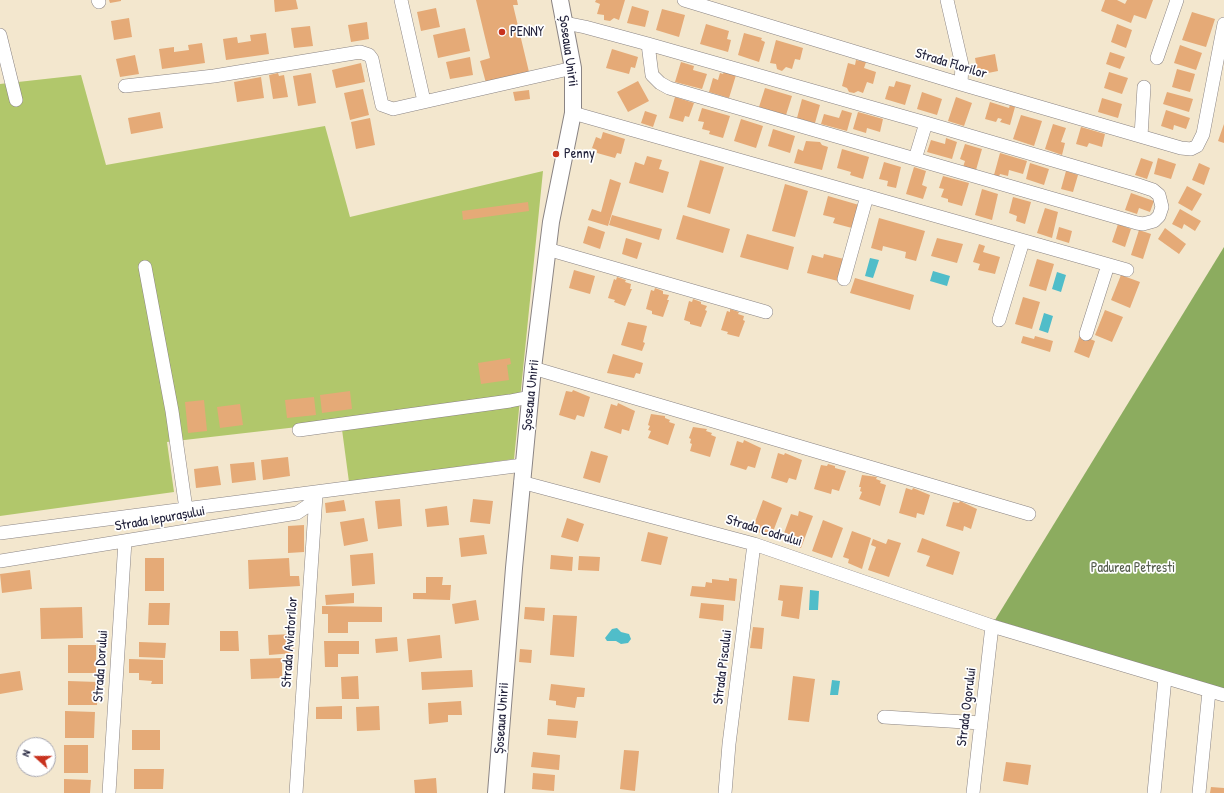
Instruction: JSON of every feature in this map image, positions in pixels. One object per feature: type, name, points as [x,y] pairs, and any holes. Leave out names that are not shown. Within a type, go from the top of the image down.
[{"type":"main road","name":"Șoseaua Unirii","points":[[496,793],[521,482],[533,368],[551,222],[572,113],[572,68],[560,0]]},
{"type":"street","points":[[401,0],[424,101]]},
{"type":"street","name":"Strada Florilor","points":[[684,0],[960,84],[1181,148],[1191,149],[1197,146],[1203,134],[1224,24]]},
{"type":"street","points":[[947,0],[962,66],[960,84]]},
{"type":"street","points":[[1157,58],[1177,0]]},
{"type":"street","points":[[565,23],[648,44],[926,123],[1153,190],[1158,195],[1162,207],[1159,216],[1154,221],[1143,224],[669,88],[660,84],[652,75],[648,44]]},
{"type":"street","points":[[0,35],[16,100]]},
{"type":"street","points":[[125,86],[214,76],[360,52],[369,55],[372,59],[382,105],[394,109],[572,68]]},
{"type":"street","points":[[1141,136],[1144,87]]},
{"type":"street","points":[[572,113],[1127,270]]},
{"type":"street","points":[[915,159],[926,123]]},
{"type":"street","points":[[844,279],[867,196]]},
{"type":"street","points":[[999,320],[1023,241]]},
{"type":"street","points":[[547,249],[766,312]]},
{"type":"street","points":[[1086,334],[1108,265]]},
{"type":"street","points":[[145,267],[172,411],[186,509]]},
{"type":"street","points":[[533,368],[1029,514]]},
{"type":"street","points":[[299,430],[530,397]]},
{"type":"street","name":"Strada Iepurașului","points":[[0,532],[523,466]]},
{"type":"street","name":"Strada Codrului","points":[[521,482],[754,544],[992,626],[1224,695]]},
{"type":"street","name":"Strada Iepurașului","points":[[0,561],[296,513],[309,506],[316,493]]},
{"type":"street","name":"Strada Aviatorilor","points":[[296,793],[316,493]]},
{"type":"street","name":"Strada Dorului","points":[[109,793],[125,541]]},
{"type":"street","name":"Strada Piscului","points":[[725,793],[729,744],[754,544]]},
{"type":"street","name":"Strada Ogorului","points":[[973,793],[992,626]]},
{"type":"street","points":[[1154,793],[1165,678]]},
{"type":"street","points":[[1199,793],[1209,691]]},
{"type":"street","points":[[884,716],[981,723]]},
{"type":"green space","points":[[81,75],[106,165],[325,126],[350,217],[543,171],[514,459],[349,482],[341,422],[167,442],[174,492],[0,516],[0,84]]},
{"type":"green space","name":"Padurea Petresti","points":[[1224,247],[1224,689],[995,620]]},
{"type":"water","points":[[870,258],[879,260],[873,278],[865,276]]},
{"type":"water","points":[[933,271],[950,276],[947,286],[930,281]]},
{"type":"water","points":[[1057,272],[1066,275],[1061,292],[1052,289]]},
{"type":"water","points":[[1044,313],[1053,316],[1048,333],[1039,330]]},
{"type":"water","points":[[810,590],[819,591],[818,610],[809,610]]},
{"type":"water","points":[[617,628],[621,632],[629,634],[631,639],[628,643],[621,644],[616,641],[607,641],[605,638],[612,629]]},
{"type":"water","points":[[832,680],[840,681],[838,695],[830,695]]},
{"type":"building","points":[[109,0],[121,0],[121,1],[110,3]]},
{"type":"building","points":[[274,0],[296,0],[298,9],[275,12]]},
{"type":"building","name":"PENNY","points":[[476,0],[517,0],[518,5],[513,5],[529,72],[486,83],[480,61],[490,58]]},
{"type":"building","points":[[596,0],[625,0],[619,20],[614,18],[610,21],[604,20],[604,15],[597,14],[600,4],[595,2]]},
{"type":"building","points":[[1105,0],[1117,0],[1125,4],[1127,0],[1153,0],[1146,19],[1134,15],[1131,23],[1101,11]]},
{"type":"building","points":[[632,6],[649,11],[645,27],[627,23]]},
{"type":"building","points":[[436,8],[440,27],[421,31],[417,12]]},
{"type":"building","points":[[662,9],[685,15],[679,37],[656,30]]},
{"type":"building","points":[[1192,12],[1215,19],[1206,47],[1182,40]]},
{"type":"building","points":[[129,18],[132,37],[114,40],[111,21]]},
{"type":"building","points":[[367,22],[369,39],[351,42],[348,25]]},
{"type":"building","points":[[706,24],[729,31],[727,39],[731,40],[728,52],[700,44]]},
{"type":"building","points":[[1117,24],[1132,30],[1126,48],[1111,42]]},
{"type":"building","points":[[310,26],[313,46],[294,48],[291,28]]},
{"type":"building","points":[[465,28],[470,51],[438,58],[433,35]]},
{"type":"building","points":[[266,33],[269,54],[226,60],[223,39],[237,37],[238,43],[251,41],[250,35]]},
{"type":"building","points":[[744,33],[762,38],[761,40],[765,42],[759,62],[738,55]]},
{"type":"building","points":[[776,40],[803,48],[800,60],[795,59],[792,69],[786,67],[782,71],[777,69],[776,64],[770,63]]},
{"type":"building","points":[[202,43],[205,63],[162,69],[159,49],[174,47],[174,52],[189,50],[188,45]]},
{"type":"building","points":[[1180,45],[1202,53],[1196,70],[1174,63]]},
{"type":"building","points":[[612,49],[638,57],[635,68],[631,67],[629,74],[606,68]]},
{"type":"building","points":[[1110,52],[1125,57],[1120,69],[1106,64]]},
{"type":"building","points":[[995,54],[998,71],[978,75],[975,58]]},
{"type":"building","points":[[135,55],[139,74],[120,77],[116,59]]},
{"type":"building","points":[[470,57],[473,75],[450,79],[446,62]]},
{"type":"building","points":[[856,60],[866,62],[864,68],[876,72],[873,84],[867,82],[863,93],[858,91],[854,93],[849,92],[847,88],[842,86],[848,63],[855,65]]},
{"type":"building","points":[[681,62],[694,66],[693,70],[707,74],[702,89],[675,82]]},
{"type":"building","points":[[361,63],[365,82],[336,88],[332,70]]},
{"type":"building","points":[[1177,69],[1195,74],[1190,92],[1172,87]]},
{"type":"building","points":[[724,72],[736,75],[729,98],[709,92],[713,78],[718,80],[720,73],[723,74]]},
{"type":"building","points":[[1109,72],[1128,78],[1122,94],[1104,88]]},
{"type":"building","points":[[278,73],[279,76],[284,75],[288,97],[273,99],[269,75]]},
{"type":"building","points":[[311,73],[316,103],[298,106],[293,76]]},
{"type":"building","points":[[261,77],[264,98],[237,102],[234,82]]},
{"type":"building","points":[[638,81],[649,101],[628,112],[617,92]]},
{"type":"building","points":[[896,81],[911,85],[905,105],[885,99],[889,86],[894,87]]},
{"type":"building","points":[[765,88],[792,96],[786,115],[759,107]]},
{"type":"building","points":[[363,89],[369,115],[350,120],[344,93]]},
{"type":"building","points":[[529,90],[530,99],[515,101],[513,92]]},
{"type":"building","points":[[922,92],[942,99],[937,115],[917,109]]},
{"type":"building","points":[[1167,92],[1193,99],[1189,112],[1163,104]]},
{"type":"building","points":[[675,97],[694,103],[689,117],[685,116],[683,122],[669,118]]},
{"type":"building","points":[[956,97],[972,103],[964,126],[948,121]]},
{"type":"building","points":[[1102,98],[1122,104],[1118,118],[1098,112]]},
{"type":"building","points":[[802,99],[820,105],[815,123],[797,118]]},
{"type":"building","points":[[990,102],[1009,108],[1010,105],[1015,107],[1010,125],[1000,122],[1002,119],[998,118],[996,122],[985,119]]},
{"type":"building","points":[[702,108],[730,116],[723,138],[709,134],[710,131],[702,129],[704,122],[698,121]]},
{"type":"building","points":[[842,110],[852,113],[847,131],[821,124],[824,114],[839,118]]},
{"type":"building","points":[[1166,110],[1190,118],[1186,129],[1174,125],[1173,130],[1161,126]]},
{"type":"building","points":[[645,111],[657,115],[653,127],[641,123]]},
{"type":"building","points":[[160,112],[163,128],[131,134],[128,118]]},
{"type":"building","points":[[858,112],[883,119],[880,132],[867,128],[866,133],[853,129]]},
{"type":"building","points":[[1021,115],[1042,121],[1034,146],[1013,139]]},
{"type":"building","points":[[370,118],[375,145],[356,149],[351,122]]},
{"type":"building","points":[[741,119],[763,126],[756,148],[734,141]]},
{"type":"building","points":[[1053,124],[1066,128],[1061,142],[1065,143],[1062,155],[1045,149]]},
{"type":"building","points":[[1224,124],[1224,143],[1218,141]]},
{"type":"building","points":[[1081,127],[1105,134],[1102,147],[1089,143],[1087,147],[1076,144]]},
{"type":"building","points":[[773,129],[795,136],[790,153],[768,146]]},
{"type":"building","points":[[603,132],[625,139],[621,154],[617,153],[615,158],[597,153],[597,150],[592,148],[596,137],[601,139]]},
{"type":"building","points":[[946,138],[957,142],[952,159],[927,152],[931,140],[945,144]]},
{"type":"building","points":[[806,141],[820,142],[822,145],[828,147],[822,170],[794,163],[798,149],[803,151]]},
{"type":"building","points":[[965,144],[982,149],[976,170],[963,167],[965,161],[960,159]]},
{"type":"building","points":[[842,149],[869,157],[863,179],[850,175],[851,172],[837,168]]},
{"type":"building","points":[[1000,153],[1027,161],[1023,174],[1009,170],[1008,176],[1000,174],[999,177],[994,175]]},
{"type":"building","points":[[647,156],[662,160],[659,169],[669,172],[663,193],[629,183],[635,162],[644,165]]},
{"type":"building","points":[[1141,158],[1153,162],[1147,179],[1135,175]]},
{"type":"building","points":[[1158,158],[1176,164],[1171,179],[1154,174]]},
{"type":"building","points":[[700,160],[724,167],[710,214],[687,207]]},
{"type":"building","points":[[884,162],[901,167],[896,188],[887,186],[888,181],[879,179]]},
{"type":"building","points":[[1030,163],[1049,169],[1044,185],[1026,179]]},
{"type":"building","points":[[1199,163],[1210,168],[1204,185],[1192,180]]},
{"type":"building","points":[[914,167],[926,171],[922,185],[927,187],[923,199],[906,194]]},
{"type":"building","points":[[1066,171],[1078,175],[1073,192],[1061,189]]},
{"type":"building","points":[[943,176],[969,183],[962,206],[948,202],[948,199],[941,197],[944,189],[939,188]]},
{"type":"building","points":[[610,179],[621,183],[608,226],[588,220],[592,209],[601,212]]},
{"type":"building","points":[[785,184],[808,191],[795,237],[772,231]]},
{"type":"building","points":[[1187,186],[1202,194],[1192,211],[1178,203]]},
{"type":"building","points":[[982,189],[998,194],[992,220],[975,215]]},
{"type":"building","points":[[1131,193],[1154,201],[1150,212],[1139,208],[1137,214],[1125,210]]},
{"type":"building","points":[[828,196],[859,205],[852,228],[833,223],[835,218],[823,215]]},
{"type":"building","points":[[1013,197],[1031,202],[1025,224],[1016,221],[1017,216],[1009,213]]},
{"type":"building","points":[[528,202],[529,211],[463,220],[462,211]]},
{"type":"building","points":[[1045,208],[1058,212],[1052,238],[1037,233]]},
{"type":"building","points":[[1180,209],[1201,221],[1195,231],[1184,224],[1182,229],[1172,224]]},
{"type":"building","points":[[612,215],[662,229],[659,240],[609,225]]},
{"type":"building","points":[[683,215],[730,229],[723,253],[676,239]]},
{"type":"building","points":[[879,218],[925,231],[916,261],[905,258],[906,252],[883,246],[882,251],[871,248]]},
{"type":"building","points":[[1118,224],[1131,229],[1125,247],[1112,242]]},
{"type":"building","points":[[588,226],[605,232],[600,249],[583,243]]},
{"type":"building","points":[[1059,227],[1072,231],[1069,243],[1056,239]]},
{"type":"building","points":[[1165,228],[1186,244],[1179,254],[1158,239]]},
{"type":"building","points":[[1139,230],[1151,234],[1143,259],[1131,255]]},
{"type":"building","points":[[747,234],[794,247],[788,270],[740,257]]},
{"type":"building","points":[[626,238],[642,243],[637,259],[622,254]]},
{"type":"building","points":[[937,238],[963,244],[957,263],[931,256]]},
{"type":"building","points":[[979,244],[985,246],[983,252],[1000,257],[995,274],[978,270],[980,264],[973,262]]},
{"type":"building","points":[[824,254],[844,259],[838,281],[807,273],[812,255],[823,258]]},
{"type":"building","points":[[1037,259],[1054,264],[1046,291],[1029,286]]},
{"type":"building","points":[[574,270],[595,276],[590,294],[569,288]]},
{"type":"building","points":[[1121,275],[1140,282],[1130,308],[1111,300]]},
{"type":"building","points":[[617,277],[626,280],[625,282],[631,284],[630,289],[632,289],[625,306],[608,298],[614,279],[616,280]]},
{"type":"building","points":[[855,278],[914,295],[910,310],[850,293]]},
{"type":"building","points":[[655,288],[663,291],[663,294],[669,295],[667,300],[669,300],[663,317],[652,314],[652,311],[646,309],[651,290],[654,291]]},
{"type":"building","points":[[1023,297],[1040,302],[1032,329],[1015,324]]},
{"type":"building","points":[[693,299],[707,306],[705,310],[707,311],[701,327],[690,324],[690,322],[684,320],[689,301],[692,302]]},
{"type":"building","points":[[730,309],[739,312],[738,314],[744,316],[743,320],[745,321],[739,337],[727,334],[728,332],[721,330],[727,311],[730,312]]},
{"type":"building","points":[[1105,310],[1123,317],[1112,342],[1095,335]]},
{"type":"building","points":[[628,322],[647,326],[643,342],[645,343],[642,351],[621,345]]},
{"type":"building","points":[[1080,335],[1095,341],[1089,358],[1074,352]]},
{"type":"building","points":[[1023,336],[1034,339],[1035,336],[1053,341],[1050,352],[1021,343]]},
{"type":"building","points":[[613,354],[643,363],[640,374],[636,373],[634,378],[607,373]]},
{"type":"building","points":[[510,358],[511,364],[507,365],[509,380],[481,384],[478,363]]},
{"type":"building","points":[[573,390],[590,397],[584,417],[577,415],[575,420],[559,415],[566,391],[572,392]]},
{"type":"building","points":[[350,391],[352,409],[322,413],[320,395]]},
{"type":"building","points":[[314,397],[316,415],[287,418],[285,400]]},
{"type":"building","points":[[204,400],[207,431],[188,433],[185,402]]},
{"type":"building","points":[[618,403],[635,411],[629,431],[622,429],[621,434],[604,428],[611,404],[617,406]]},
{"type":"building","points":[[240,404],[243,425],[220,428],[217,407]]},
{"type":"building","points":[[651,414],[665,416],[665,418],[670,420],[669,422],[675,424],[668,445],[648,438],[651,431],[648,430],[650,426],[648,425]]},
{"type":"building","points":[[693,427],[707,429],[706,431],[712,433],[711,435],[716,437],[710,457],[690,451],[692,444],[690,443],[691,439],[689,438]]},
{"type":"building","points":[[744,440],[761,448],[755,468],[748,466],[746,470],[730,465],[737,441],[743,443]]},
{"type":"building","points":[[591,451],[608,456],[600,483],[583,478]]},
{"type":"building","points":[[778,453],[784,455],[785,453],[802,460],[796,480],[789,478],[787,483],[771,478]]},
{"type":"building","points":[[288,457],[290,476],[263,480],[261,460]]},
{"type":"building","points":[[254,462],[256,480],[232,483],[230,464]]},
{"type":"building","points":[[828,464],[846,471],[839,491],[832,489],[831,494],[814,489],[821,465],[827,466]]},
{"type":"building","points":[[218,466],[221,485],[196,488],[194,469]]},
{"type":"building","points":[[862,475],[877,477],[876,479],[881,481],[880,483],[886,485],[880,506],[859,499],[862,492],[860,491],[861,487],[859,487]]},
{"type":"building","points":[[906,488],[912,490],[913,488],[930,495],[924,515],[917,513],[916,518],[899,513]]},
{"type":"building","points":[[400,499],[402,526],[378,529],[375,501]]},
{"type":"building","points":[[473,499],[493,501],[490,524],[470,522]]},
{"type":"building","points":[[344,500],[346,511],[326,513],[325,503]]},
{"type":"building","points":[[763,500],[782,508],[771,537],[752,530]]},
{"type":"building","points":[[960,501],[977,509],[971,529],[964,526],[963,531],[946,526],[953,502],[959,503]]},
{"type":"building","points":[[447,506],[449,525],[427,527],[425,509]]},
{"type":"building","points":[[799,511],[813,516],[801,548],[788,544],[790,539],[783,536],[791,514],[798,516]]},
{"type":"building","points":[[364,518],[368,541],[344,546],[340,522]]},
{"type":"building","points":[[567,518],[584,524],[578,542],[561,537]]},
{"type":"building","points":[[823,520],[843,528],[832,558],[812,551]]},
{"type":"building","points":[[304,525],[304,552],[288,553],[288,526]]},
{"type":"building","points":[[852,531],[871,538],[862,569],[848,563],[849,559],[843,557]]},
{"type":"building","points":[[648,532],[668,537],[661,565],[641,561]]},
{"type":"building","points":[[484,535],[487,554],[461,557],[459,538]]},
{"type":"building","points":[[922,538],[960,552],[953,575],[926,566],[930,556],[917,552]]},
{"type":"building","points":[[873,539],[886,544],[888,539],[901,543],[889,577],[868,570],[876,547],[871,545]]},
{"type":"building","points":[[373,553],[375,584],[352,586],[350,555]]},
{"type":"building","points":[[551,555],[573,557],[572,571],[550,569]]},
{"type":"building","points":[[579,556],[600,557],[599,571],[578,570]]},
{"type":"building","points":[[145,558],[164,558],[164,591],[145,591]]},
{"type":"building","points":[[289,558],[290,576],[299,576],[300,586],[249,589],[248,560]]},
{"type":"building","points":[[30,570],[32,589],[2,593],[0,574]]},
{"type":"building","points":[[426,577],[443,577],[442,585],[451,585],[450,600],[413,599],[413,593],[426,593]]},
{"type":"building","points":[[729,578],[737,579],[735,601],[690,596],[692,586],[705,587],[706,582],[712,583],[712,579],[729,581]]},
{"type":"building","points":[[780,585],[803,587],[799,619],[781,616],[783,601],[778,600]]},
{"type":"building","points":[[354,593],[354,603],[326,605],[325,595]]},
{"type":"building","points":[[476,600],[479,620],[455,624],[452,604]]},
{"type":"building","points":[[149,603],[170,603],[169,625],[148,625]]},
{"type":"building","points":[[701,603],[724,605],[723,621],[699,618]]},
{"type":"building","points":[[322,606],[382,607],[382,622],[348,622],[348,633],[328,633],[328,614],[322,614]]},
{"type":"building","points":[[82,607],[83,638],[41,639],[40,608]]},
{"type":"building","points":[[525,607],[545,608],[544,621],[524,619]]},
{"type":"building","points":[[553,615],[577,616],[574,657],[550,655]]},
{"type":"building","points":[[753,627],[764,628],[762,649],[750,648]]},
{"type":"building","points":[[220,631],[238,631],[239,651],[220,651]]},
{"type":"building","points":[[294,634],[294,653],[269,655],[268,635]]},
{"type":"building","points":[[440,635],[442,658],[409,662],[407,639]]},
{"type":"building","points":[[397,637],[398,651],[376,653],[375,639]]},
{"type":"building","points":[[324,641],[359,641],[359,654],[338,654],[338,667],[325,667]]},
{"type":"building","points":[[139,642],[166,643],[165,658],[139,657]]},
{"type":"building","points":[[68,645],[96,645],[96,673],[68,673]]},
{"type":"building","points":[[520,649],[532,650],[531,663],[519,662]]},
{"type":"building","points":[[282,658],[282,678],[251,679],[250,659]]},
{"type":"building","points":[[129,659],[163,660],[163,684],[151,684],[152,681],[139,680],[139,673],[129,673]]},
{"type":"building","points":[[472,670],[473,687],[422,690],[421,672]]},
{"type":"building","points":[[20,671],[23,690],[0,694],[0,674]]},
{"type":"building","points":[[358,676],[359,699],[342,699],[341,677]]},
{"type":"building","points":[[793,676],[815,679],[809,722],[788,720]]},
{"type":"building","points":[[68,681],[98,682],[97,705],[68,705]]},
{"type":"building","points":[[551,684],[585,688],[584,697],[577,697],[575,708],[556,705],[556,701],[549,700]]},
{"type":"building","points":[[461,701],[462,715],[448,715],[448,722],[429,724],[428,703]]},
{"type":"building","points":[[342,706],[342,719],[316,719],[316,707]]},
{"type":"building","points":[[379,706],[380,730],[357,731],[356,707]]},
{"type":"building","points":[[65,711],[95,712],[94,738],[65,738]]},
{"type":"building","points":[[548,719],[578,721],[576,738],[547,735]]},
{"type":"building","points":[[132,730],[160,730],[160,750],[132,750]]},
{"type":"building","points":[[64,745],[88,745],[88,773],[64,773]]},
{"type":"building","points":[[624,750],[639,751],[635,791],[620,789]]},
{"type":"building","points":[[533,752],[560,755],[559,770],[531,767]]},
{"type":"building","points":[[1006,762],[1031,765],[1028,785],[1003,781]]},
{"type":"building","points":[[134,769],[164,769],[163,789],[134,789]]},
{"type":"building","points":[[533,773],[555,775],[554,791],[532,789]]},
{"type":"building","points":[[436,778],[437,793],[415,793],[414,780]]},
{"type":"building","points":[[64,779],[91,780],[90,793],[64,793]]},
{"type":"building","points":[[1211,787],[1224,788],[1224,793],[1210,793]]},
{"type":"place","name":"PENNY","points":[[502,32]]},
{"type":"place","name":"Penny","points":[[556,154]]}]
